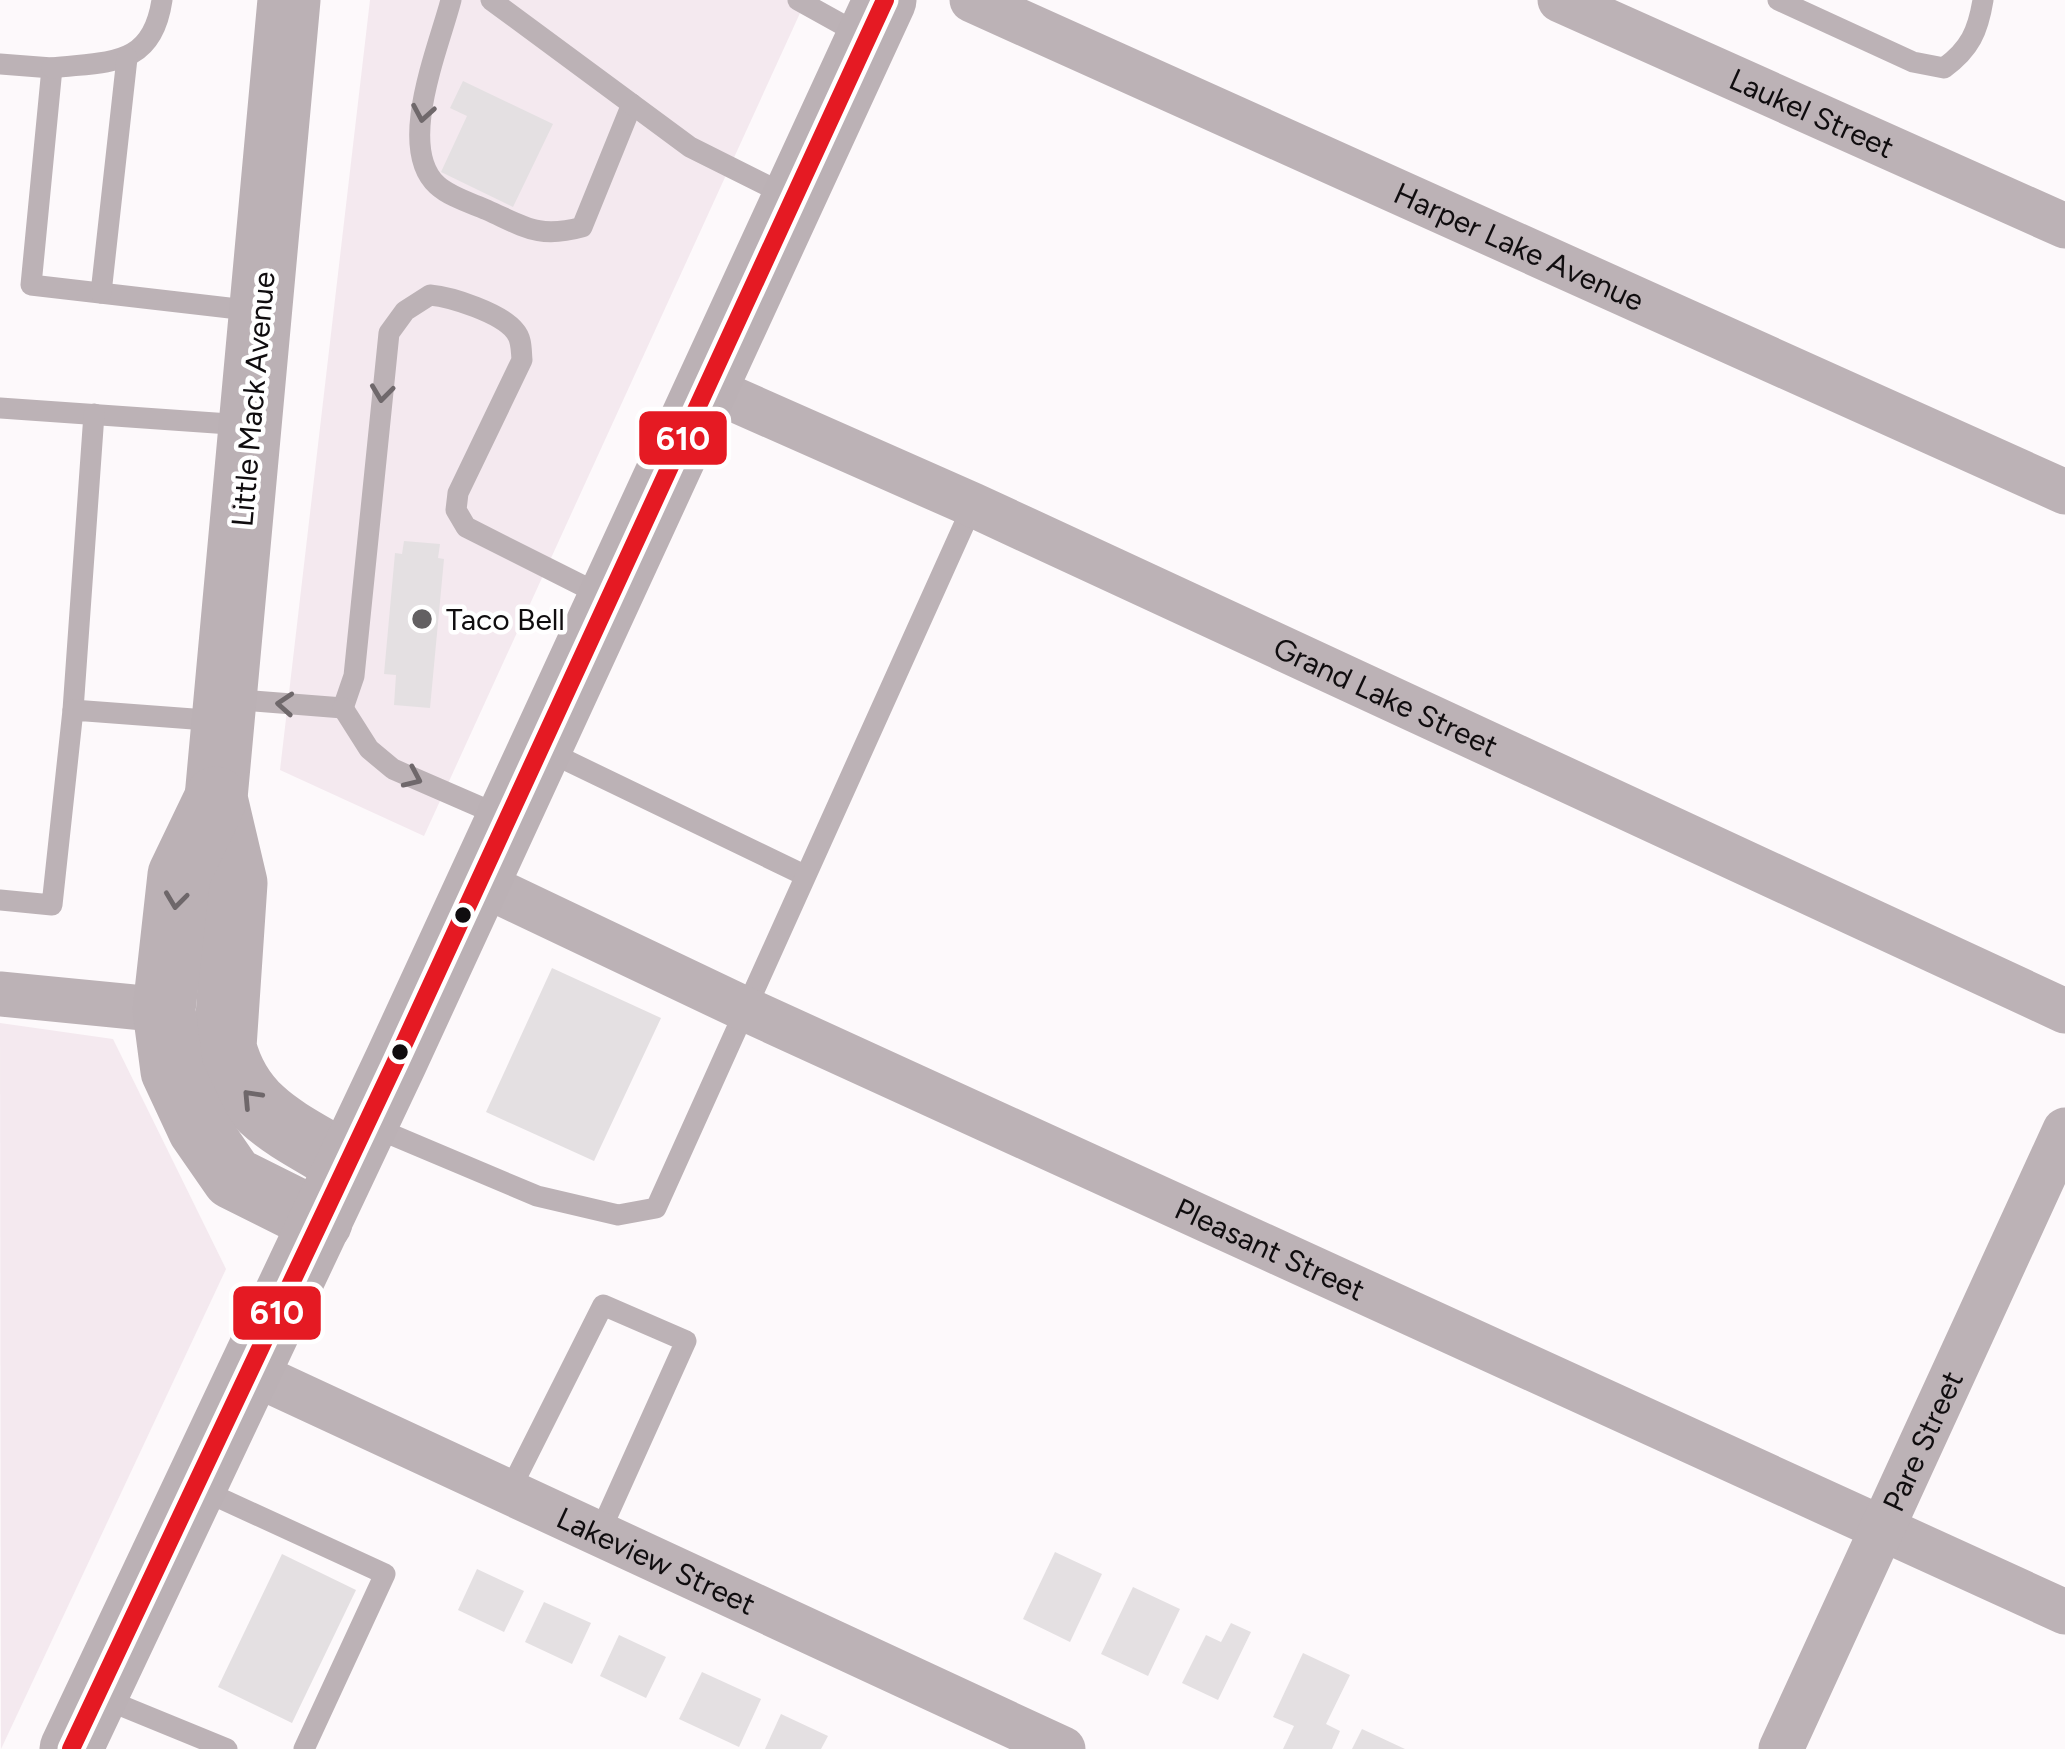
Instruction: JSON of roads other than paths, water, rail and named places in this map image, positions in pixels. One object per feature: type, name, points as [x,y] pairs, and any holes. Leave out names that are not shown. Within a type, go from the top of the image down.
[{"type":"main road","name":"Little Mack Avenue","points":[[289,0],[216,798],[179,874],[164,1010],[172,1070],[182,1098],[233,1178],[321,1222]]},
{"type":"main road","points":[[83,1722],[321,1222],[876,19]]},
{"type":"main road","name":"Little Mack Avenue","points":[[216,798],[236,883],[226,984],[225,1047],[231,1071],[244,1094],[268,1115],[356,1144]]},
{"type":"street","name":"Harper Lake Avenue","points":[[972,0],[2065,492]]},
{"type":"street","name":"Laukel Street","points":[[1560,0],[2065,226]]},
{"type":"street","name":"Grand Lake Street","points":[[706,387],[973,505],[2065,1011]]},
{"type":"street","name":"Pleasant Street","points":[[478,882],[743,1008],[2065,1612]]},
{"type":"street","points":[[0,994],[164,1010]]},
{"type":"street","name":"Pare Street","points":[[1781,1749],[2065,1130]]},
{"type":"street","name":"Lakeview Street","points":[[248,1370],[1063,1749]]},
{"type":"lane","points":[[0,64],[52,68],[127,58],[150,43],[162,0]]},
{"type":"lane","points":[[451,0],[419,122],[419,150],[426,172],[440,188],[540,234],[582,227],[632,104]]},
{"type":"lane","points":[[491,0],[689,147],[795,200]]},
{"type":"lane","points":[[798,0],[876,19]]},
{"type":"lane","points":[[1778,0],[1913,62],[1944,68],[1963,55],[1978,30],[1983,0]]},
{"type":"lane","points":[[101,293],[127,58]]},
{"type":"lane","points":[[52,68],[31,286],[261,311]]},
{"type":"lane","points":[[343,708],[354,676],[389,333],[405,311],[430,295],[451,297],[511,326],[520,338],[522,360],[458,493],[456,510],[466,527],[607,598]]},
{"type":"lane","points":[[0,408],[251,425]]},
{"type":"lane","points":[[0,900],[52,904],[73,710],[94,414]]},
{"type":"lane","points":[[356,1144],[424,1152],[538,1196],[618,1215],[656,1208],[973,505]]},
{"type":"lane","points":[[73,710],[343,708]]},
{"type":"lane","points":[[343,708],[369,748],[393,769],[506,819]]},
{"type":"lane","points":[[539,747],[804,875]]},
{"type":"lane","points":[[509,1492],[603,1305],[686,1341],[599,1534]]},
{"type":"lane","points":[[194,1486],[385,1574],[304,1749]]},
{"type":"lane","points":[[83,1722],[227,1749]]},
{"type":"place","name":"Taco Bell","points":[[422,619]]}]
